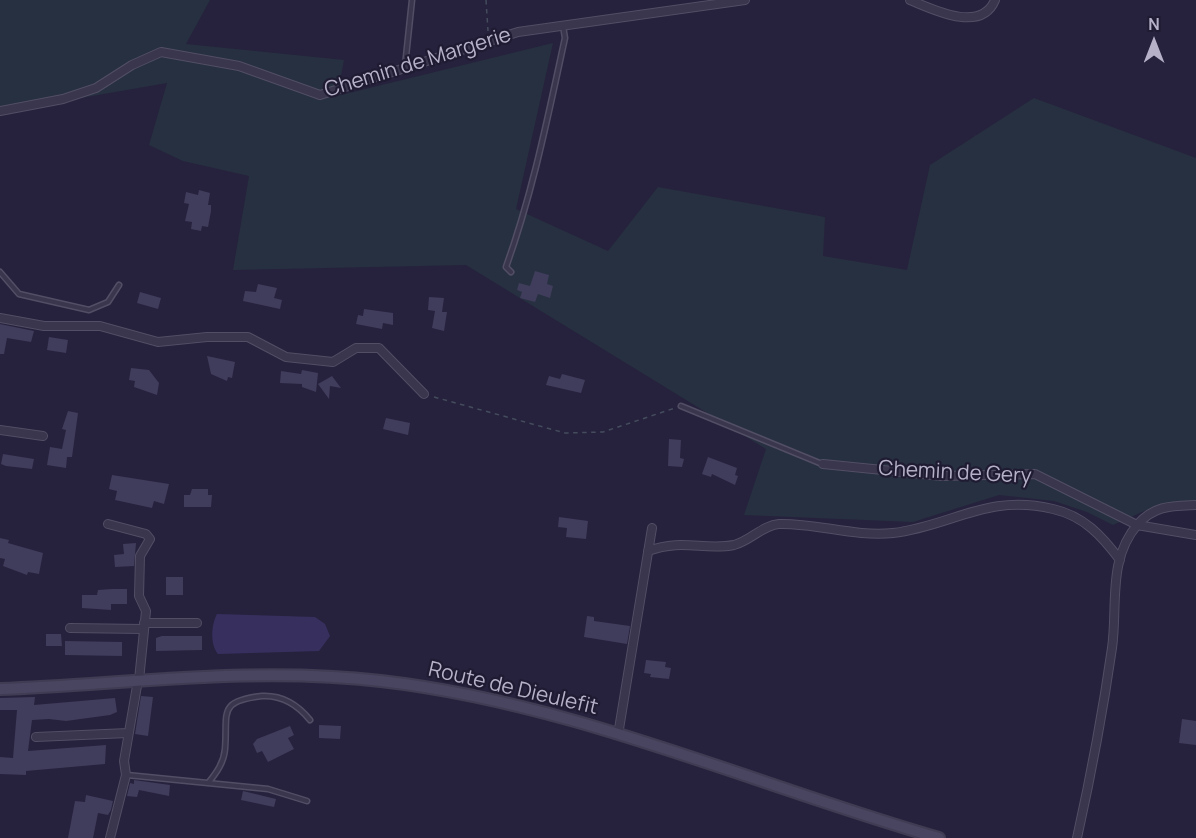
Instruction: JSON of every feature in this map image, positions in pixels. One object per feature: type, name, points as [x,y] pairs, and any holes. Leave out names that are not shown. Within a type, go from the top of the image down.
[{"type":"main road","name":"Route de Dieulefit","points":[[0,689],[138,680],[301,674],[383,681],[515,705],[618,735],[939,838]]},
{"type":"main road","name":"Route de Dieulefit","points":[[0,683],[63,685]]},
{"type":"street","name":"Chemin de Margerie","points":[[0,111],[63,99],[96,88],[132,65],[161,52],[239,66],[282,79],[320,95],[518,32],[745,0]]},
{"type":"street","points":[[910,0],[945,14],[974,17],[993,5],[995,0]]},
{"type":"street","points":[[0,318],[44,326],[100,326],[158,342],[248,337],[286,357],[333,362],[356,348],[379,348],[424,394]]},
{"type":"street","points":[[0,430],[43,436]]},
{"type":"street","name":"Chemin de Gery","points":[[823,464],[942,476],[1035,474],[1137,525],[1196,535]]},
{"type":"street","points":[[648,551],[677,543],[732,545],[748,541],[776,524],[890,533],[918,529],[987,506],[1022,505],[1053,508],[1077,517],[1099,533],[1120,560]]},
{"type":"street","points":[[1077,838],[1113,645],[1113,592],[1120,560],[1137,525],[1161,506],[1196,505]]},
{"type":"street","points":[[108,524],[146,534],[150,539],[140,556],[139,596],[146,611],[138,680],[124,761],[126,775],[110,838]]},
{"type":"street","points":[[618,735],[652,528]]},
{"type":"street","points":[[70,628],[197,623]]},
{"type":"street","points":[[36,737],[128,733]]},
{"type":"lane","points":[[405,67],[412,0]]},
{"type":"lane","points":[[511,272],[506,267],[532,187],[565,38],[563,26]]},
{"type":"lane","points":[[0,272],[19,294],[89,310],[108,302],[119,285]]},
{"type":"lane","name":"Chemin de Gery","points":[[681,406],[823,464]]},
{"type":"lane","points":[[209,782],[222,762],[225,750],[225,717],[231,704],[236,701],[269,696],[301,709],[310,720]]},
{"type":"lane","points":[[126,775],[268,789],[307,801]]},
{"type":"path","points":[[486,0],[485,16],[490,40]]},
{"type":"path","points":[[424,394],[565,433],[603,432],[681,406]]},
{"type":"shaded area","points":[[0,0],[210,0],[186,44],[344,60],[337,96],[553,43],[516,209],[608,251],[658,187],[825,217],[823,256],[907,270],[930,165],[1034,98],[1196,158],[1196,502],[1160,504],[1113,525],[1087,512],[1054,501],[999,495],[913,522],[744,515],[766,449],[466,265],[233,270],[249,176],[183,161],[149,145],[167,83],[0,112]]},
{"type":"shaded area","points":[[217,614],[315,617],[325,624],[330,636],[319,651],[218,654],[212,635]]},
{"type":"building","points":[[199,190],[210,193],[208,205],[211,205],[208,227],[202,226],[201,231],[191,229],[192,222],[185,221],[189,204],[184,203],[186,192],[198,195]]},
{"type":"building","points":[[535,271],[549,275],[547,284],[553,286],[550,298],[538,294],[535,302],[520,298],[522,292],[517,290],[519,283],[530,286]]},
{"type":"building","points":[[258,284],[277,288],[274,298],[282,300],[280,309],[243,301],[245,291],[256,292]]},
{"type":"building","points":[[140,292],[161,298],[158,309],[137,303]]},
{"type":"building","points":[[429,297],[444,298],[442,312],[447,312],[444,331],[432,328],[435,311],[428,310]]},
{"type":"building","points":[[364,309],[393,313],[393,325],[383,323],[382,329],[356,324],[358,315],[363,316]]},
{"type":"building","points":[[0,324],[34,331],[31,342],[7,338],[4,354],[0,354]]},
{"type":"building","points":[[49,337],[68,340],[66,353],[47,350]]},
{"type":"building","points":[[207,356],[235,362],[232,378],[228,377],[227,381],[211,374]]},
{"type":"building","points":[[131,368],[149,370],[159,383],[157,395],[134,387],[135,381],[129,380]]},
{"type":"building","points":[[302,370],[318,373],[316,392],[302,387],[302,384],[280,383],[281,371],[301,374]]},
{"type":"building","points":[[562,374],[585,380],[581,393],[546,385],[549,376],[560,379]]},
{"type":"building","points":[[332,376],[341,388],[330,386],[329,399],[318,384]]},
{"type":"building","points":[[68,411],[78,413],[72,457],[67,457],[66,468],[47,465],[50,447],[62,449],[66,430],[62,429]]},
{"type":"building","points":[[386,418],[410,423],[408,435],[383,429]]},
{"type":"building","points":[[669,439],[681,440],[680,458],[684,459],[682,467],[668,466]]},
{"type":"building","points":[[3,454],[34,459],[32,469],[1,464]]},
{"type":"building","points":[[708,457],[737,468],[735,475],[738,476],[735,485],[712,474],[711,477],[702,474]]},
{"type":"building","points":[[112,475],[169,484],[164,504],[154,501],[152,508],[115,500],[117,491],[109,489]]},
{"type":"building","points":[[192,489],[208,489],[208,495],[212,495],[211,507],[184,507],[184,495],[190,495]]},
{"type":"building","points":[[559,517],[588,521],[586,539],[566,537],[567,528],[558,527]]},
{"type":"building","points":[[0,538],[9,540],[8,543],[43,553],[39,574],[28,572],[27,575],[3,566],[5,559],[0,558]]},
{"type":"building","points":[[136,543],[134,566],[115,567],[114,555],[124,554],[123,544]]},
{"type":"building","points":[[166,577],[183,577],[183,595],[166,595]]},
{"type":"building","points":[[127,589],[127,604],[111,604],[111,610],[82,608],[82,595],[97,595],[98,590]]},
{"type":"building","points":[[587,616],[594,617],[594,621],[630,626],[627,644],[584,637]]},
{"type":"building","points":[[46,634],[61,634],[62,646],[46,646]]},
{"type":"building","points":[[202,636],[202,650],[156,651],[156,638]]},
{"type":"building","points":[[65,641],[122,642],[122,656],[65,655]]},
{"type":"building","points":[[646,660],[666,662],[665,667],[671,668],[669,679],[650,677],[651,674],[644,673]]},
{"type":"building","points":[[141,696],[153,697],[148,736],[135,734]]},
{"type":"building","points":[[35,697],[34,705],[115,698],[117,712],[110,715],[66,721],[32,720],[28,751],[106,745],[105,764],[26,771],[26,775],[0,774],[0,757],[13,758],[17,710],[0,710],[0,698]]},
{"type":"building","points":[[1182,719],[1196,721],[1196,745],[1179,743]]},
{"type":"building","points":[[319,725],[341,726],[340,739],[319,738]]},
{"type":"building","points":[[290,726],[294,735],[288,738],[294,749],[268,762],[262,751],[257,753],[253,744],[257,739]]},
{"type":"building","points":[[134,780],[170,785],[169,796],[139,790],[137,797],[127,796],[130,783],[134,784]]},
{"type":"building","points":[[243,791],[276,799],[274,807],[241,800]]},
{"type":"building","points":[[86,795],[113,801],[111,810],[108,815],[98,813],[93,838],[68,838],[75,801],[85,802]]}]
